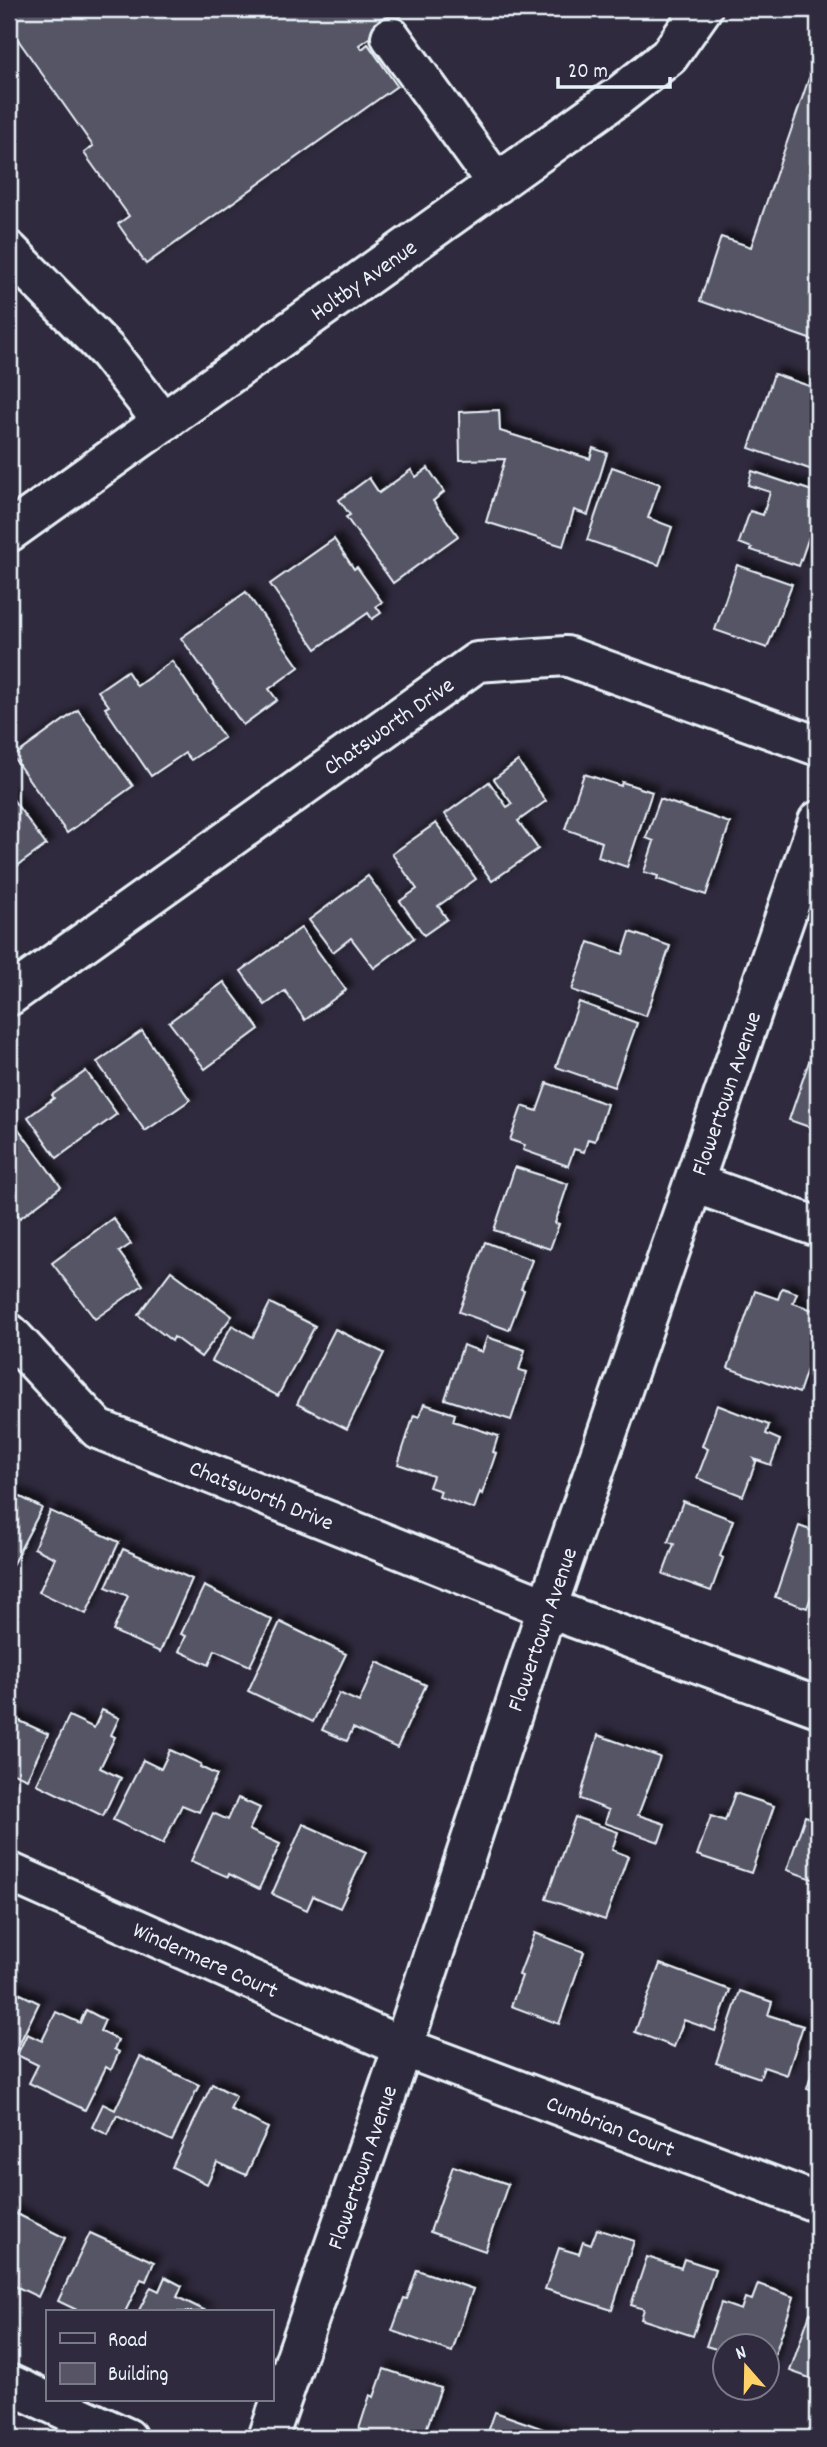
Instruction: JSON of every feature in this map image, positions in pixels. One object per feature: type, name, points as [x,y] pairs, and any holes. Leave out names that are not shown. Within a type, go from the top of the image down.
[{"type":"street","name":"Holtby Avenue","points":[[9,532],[620,94],[668,56],[702,9]]},
{"type":"street","points":[[391,37],[497,184]]},
{"type":"street","points":[[9,251],[108,352],[163,422]]},
{"type":"street","name":"Chatsworth Drive","points":[[9,996],[477,662],[566,656],[818,746]]},
{"type":"street","name":"Flowertown Avenue","points":[[268,2438],[403,2047],[547,1608],[818,821]]},
{"type":"street","points":[[694,1183],[818,1227]]},
{"type":"street","name":"Chatsworth Drive","points":[[9,1333],[98,1429],[547,1608]]},
{"type":"street","points":[[547,1608],[818,1707]]},
{"type":"street","name":"Windermere Court","points":[[9,1872],[403,2047]]},
{"type":"street","name":"Cumbrian Court","points":[[403,2047],[818,2203]]},
{"type":"street","points":[[9,2384],[46,2401]]},
{"type":"street","points":[[48,2402],[127,2438]]},
{"type":"building","points":[[9,9],[411,9],[359,45],[362,49],[368,44],[397,86],[146,264],[118,224],[129,216],[84,153],[93,146],[9,27]]},
{"type":"building","points":[[809,78],[818,82],[818,342],[700,301],[721,237],[751,247]]},
{"type":"building","points":[[774,374],[818,389],[818,472],[749,448]]},
{"type":"building","points":[[499,410],[500,431],[590,459],[593,448],[607,453],[588,515],[574,510],[563,546],[486,522],[505,459],[460,460],[459,412]]},
{"type":"building","points":[[612,467],[660,484],[648,518],[672,527],[659,565],[587,540]]},
{"type":"building","points":[[428,468],[444,492],[433,501],[458,536],[393,583],[346,517],[350,515],[339,500],[369,478],[379,493],[411,470],[416,477]]},
{"type":"building","points":[[752,471],[818,493],[818,510],[799,566],[751,550],[752,548],[739,543],[750,511],[763,515],[770,492],[748,485]]},
{"type":"building","points":[[334,539],[354,569],[357,567],[382,602],[376,606],[381,613],[372,619],[368,613],[316,649],[270,584]]},
{"type":"building","points":[[737,565],[792,584],[767,648],[715,630]]},
{"type":"building","points":[[246,592],[299,667],[269,689],[277,700],[243,725],[181,638]]},
{"type":"building","points":[[172,661],[224,738],[191,760],[185,753],[151,776],[105,708],[109,706],[98,691],[127,671],[137,686]]},
{"type":"building","points":[[78,710],[133,786],[67,833],[13,757]]},
{"type":"building","points":[[518,761],[546,801],[518,821],[538,849],[492,881],[445,814],[489,782],[507,807],[512,804],[494,779]]},
{"type":"building","points":[[584,774],[621,786],[622,782],[652,792],[627,867],[598,857],[602,842],[565,829]]},
{"type":"building","points":[[9,794],[46,845],[9,872]]},
{"type":"building","points":[[660,799],[730,823],[706,895],[644,872],[654,841],[646,838]]},
{"type":"building","points":[[436,823],[476,879],[438,906],[447,919],[424,935],[400,901],[417,889],[392,854]]},
{"type":"building","points":[[368,876],[414,938],[374,968],[351,938],[333,952],[309,920]]},
{"type":"building","points":[[301,928],[346,990],[305,1020],[285,991],[265,1005],[241,971]]},
{"type":"building","points":[[630,932],[670,946],[646,1016],[572,990],[589,942],[623,954]]},
{"type":"building","points":[[224,982],[259,1029],[205,1069],[169,1022]]},
{"type":"building","points":[[579,1002],[637,1023],[614,1087],[556,1067]]},
{"type":"building","points":[[142,1031],[190,1100],[145,1131],[97,1062]]},
{"type":"building","points":[[818,1035],[818,1130],[789,1120]]},
{"type":"building","points":[[86,1071],[117,1114],[57,1158],[28,1117],[54,1098],[52,1095]]},
{"type":"building","points":[[547,1083],[607,1104],[595,1141],[588,1139],[584,1152],[574,1149],[568,1166],[523,1150],[525,1145],[510,1140],[522,1106],[537,1111]]},
{"type":"building","points":[[17,1127],[61,1187],[20,1218],[9,1202],[9,1133]]},
{"type":"building","points":[[515,1167],[568,1184],[555,1223],[559,1224],[550,1249],[494,1230]]},
{"type":"building","points":[[113,1218],[131,1244],[119,1252],[143,1285],[95,1319],[52,1263]]},
{"type":"building","points":[[485,1242],[532,1260],[509,1330],[459,1312]]},
{"type":"building","points":[[171,1271],[232,1316],[201,1357],[174,1337],[172,1341],[138,1315]]},
{"type":"building","points":[[782,1288],[797,1293],[793,1303],[818,1312],[818,1336],[799,1393],[728,1368],[755,1291],[778,1299]]},
{"type":"building","points":[[270,1303],[315,1326],[278,1396],[212,1361],[232,1325],[253,1337]]},
{"type":"building","points":[[335,1329],[384,1353],[347,1429],[297,1404]]},
{"type":"building","points":[[487,1337],[525,1350],[519,1370],[527,1372],[511,1420],[445,1399],[463,1345],[482,1352]]},
{"type":"building","points":[[424,1404],[455,1414],[453,1421],[498,1436],[493,1452],[496,1453],[474,1509],[439,1497],[441,1491],[429,1487],[433,1476],[398,1464],[414,1415],[419,1417]]},
{"type":"building","points":[[717,1405],[769,1425],[766,1434],[780,1440],[771,1465],[754,1459],[756,1462],[743,1496],[697,1478],[708,1449],[702,1446]]},
{"type":"building","points":[[9,1491],[42,1508],[9,1571]]},
{"type":"building","points":[[683,1501],[733,1520],[711,1591],[663,1574],[674,1544],[668,1542]]},
{"type":"building","points":[[50,1511],[119,1542],[86,1614],[39,1592],[55,1558],[34,1548]]},
{"type":"building","points":[[799,1526],[818,1533],[818,1599],[811,1597],[807,1608],[775,1597]]},
{"type":"building","points":[[123,1549],[192,1579],[160,1652],[113,1631],[128,1596],[106,1587]]},
{"type":"building","points":[[204,1586],[272,1620],[250,1666],[215,1650],[209,1665],[179,1651],[186,1636],[181,1634]]},
{"type":"building","points":[[280,1622],[346,1654],[313,1722],[248,1691]]},
{"type":"building","points":[[377,1662],[426,1685],[397,1748],[353,1728],[347,1741],[322,1730],[339,1693],[359,1702]]},
{"type":"building","points":[[102,1710],[119,1718],[111,1735],[115,1737],[100,1768],[121,1778],[103,1816],[37,1784],[69,1716],[94,1728]]},
{"type":"building","points":[[9,1716],[48,1734],[27,1779],[9,1771]]},
{"type":"building","points":[[598,1735],[660,1757],[638,1815],[665,1824],[659,1842],[605,1823],[609,1810],[580,1799]]},
{"type":"building","points":[[170,1750],[201,1764],[200,1767],[217,1775],[199,1812],[182,1805],[163,1844],[113,1820],[143,1760],[161,1769]]},
{"type":"building","points":[[735,1793],[774,1806],[751,1873],[697,1855],[711,1816],[725,1821]]},
{"type":"building","points":[[238,1798],[260,1808],[249,1830],[280,1844],[259,1889],[229,1874],[228,1877],[191,1861],[213,1813],[228,1820]]},
{"type":"building","points":[[805,1816],[818,1820],[818,1881],[787,1870]]},
{"type":"building","points":[[575,1817],[618,1832],[612,1850],[628,1856],[605,1920],[546,1899]]},
{"type":"building","points":[[303,1824],[366,1852],[340,1908],[313,1896],[307,1910],[272,1894]]},
{"type":"building","points":[[535,1933],[584,1952],[559,2024],[511,2006]]},
{"type":"building","points":[[660,1964],[730,1990],[715,2031],[684,2020],[674,2047],[635,2032]]},
{"type":"building","points":[[9,1986],[10,1989],[39,2003],[13,2057],[9,2056]]},
{"type":"building","points":[[740,1991],[772,2002],[768,2015],[803,2026],[787,2075],[764,2067],[760,2078],[716,2063]]},
{"type":"building","points":[[86,2010],[105,2020],[100,2031],[118,2040],[114,2049],[119,2052],[111,2070],[106,2067],[85,2110],[29,2083],[38,2065],[17,2055],[27,2034],[42,2041],[56,2012],[80,2023]]},
{"type":"building","points":[[818,2054],[818,2093],[807,2089]]},
{"type":"building","points":[[140,2057],[199,2085],[172,2141],[117,2115],[108,2135],[92,2127],[103,2104],[115,2110]]},
{"type":"building","points":[[212,2084],[236,2096],[230,2109],[268,2128],[246,2175],[217,2162],[207,2184],[172,2167]]},
{"type":"building","points":[[453,2166],[508,2184],[485,2251],[430,2232]]},
{"type":"building","points":[[9,2210],[65,2238],[38,2297],[9,2283]]},
{"type":"building","points":[[597,2229],[634,2241],[612,2310],[545,2289],[559,2248],[579,2254],[583,2242],[591,2245]]},
{"type":"building","points":[[90,2233],[154,2262],[146,2281],[141,2279],[126,2310],[77,2310],[58,2301]]},
{"type":"building","points":[[647,2257],[681,2268],[684,2259],[715,2269],[693,2336],[641,2319],[644,2309],[631,2305]]},
{"type":"building","points":[[417,2270],[473,2289],[452,2352],[392,2331]]},
{"type":"building","points":[[165,2277],[182,2286],[177,2297],[204,2310],[139,2310],[151,2287],[159,2291]]},
{"type":"building","points":[[758,2284],[794,2297],[782,2333],[712,2332],[712,2348],[706,2346],[721,2303],[741,2310],[745,2298],[752,2300]]},
{"type":"building","points":[[810,2313],[818,2316],[818,2381],[790,2371]]},
{"type":"building","points":[[384,2369],[441,2388],[423,2438],[387,2438],[359,2429],[370,2395],[374,2397]]},
{"type":"building","points":[[495,2412],[566,2437],[566,2438],[486,2438]]}]
